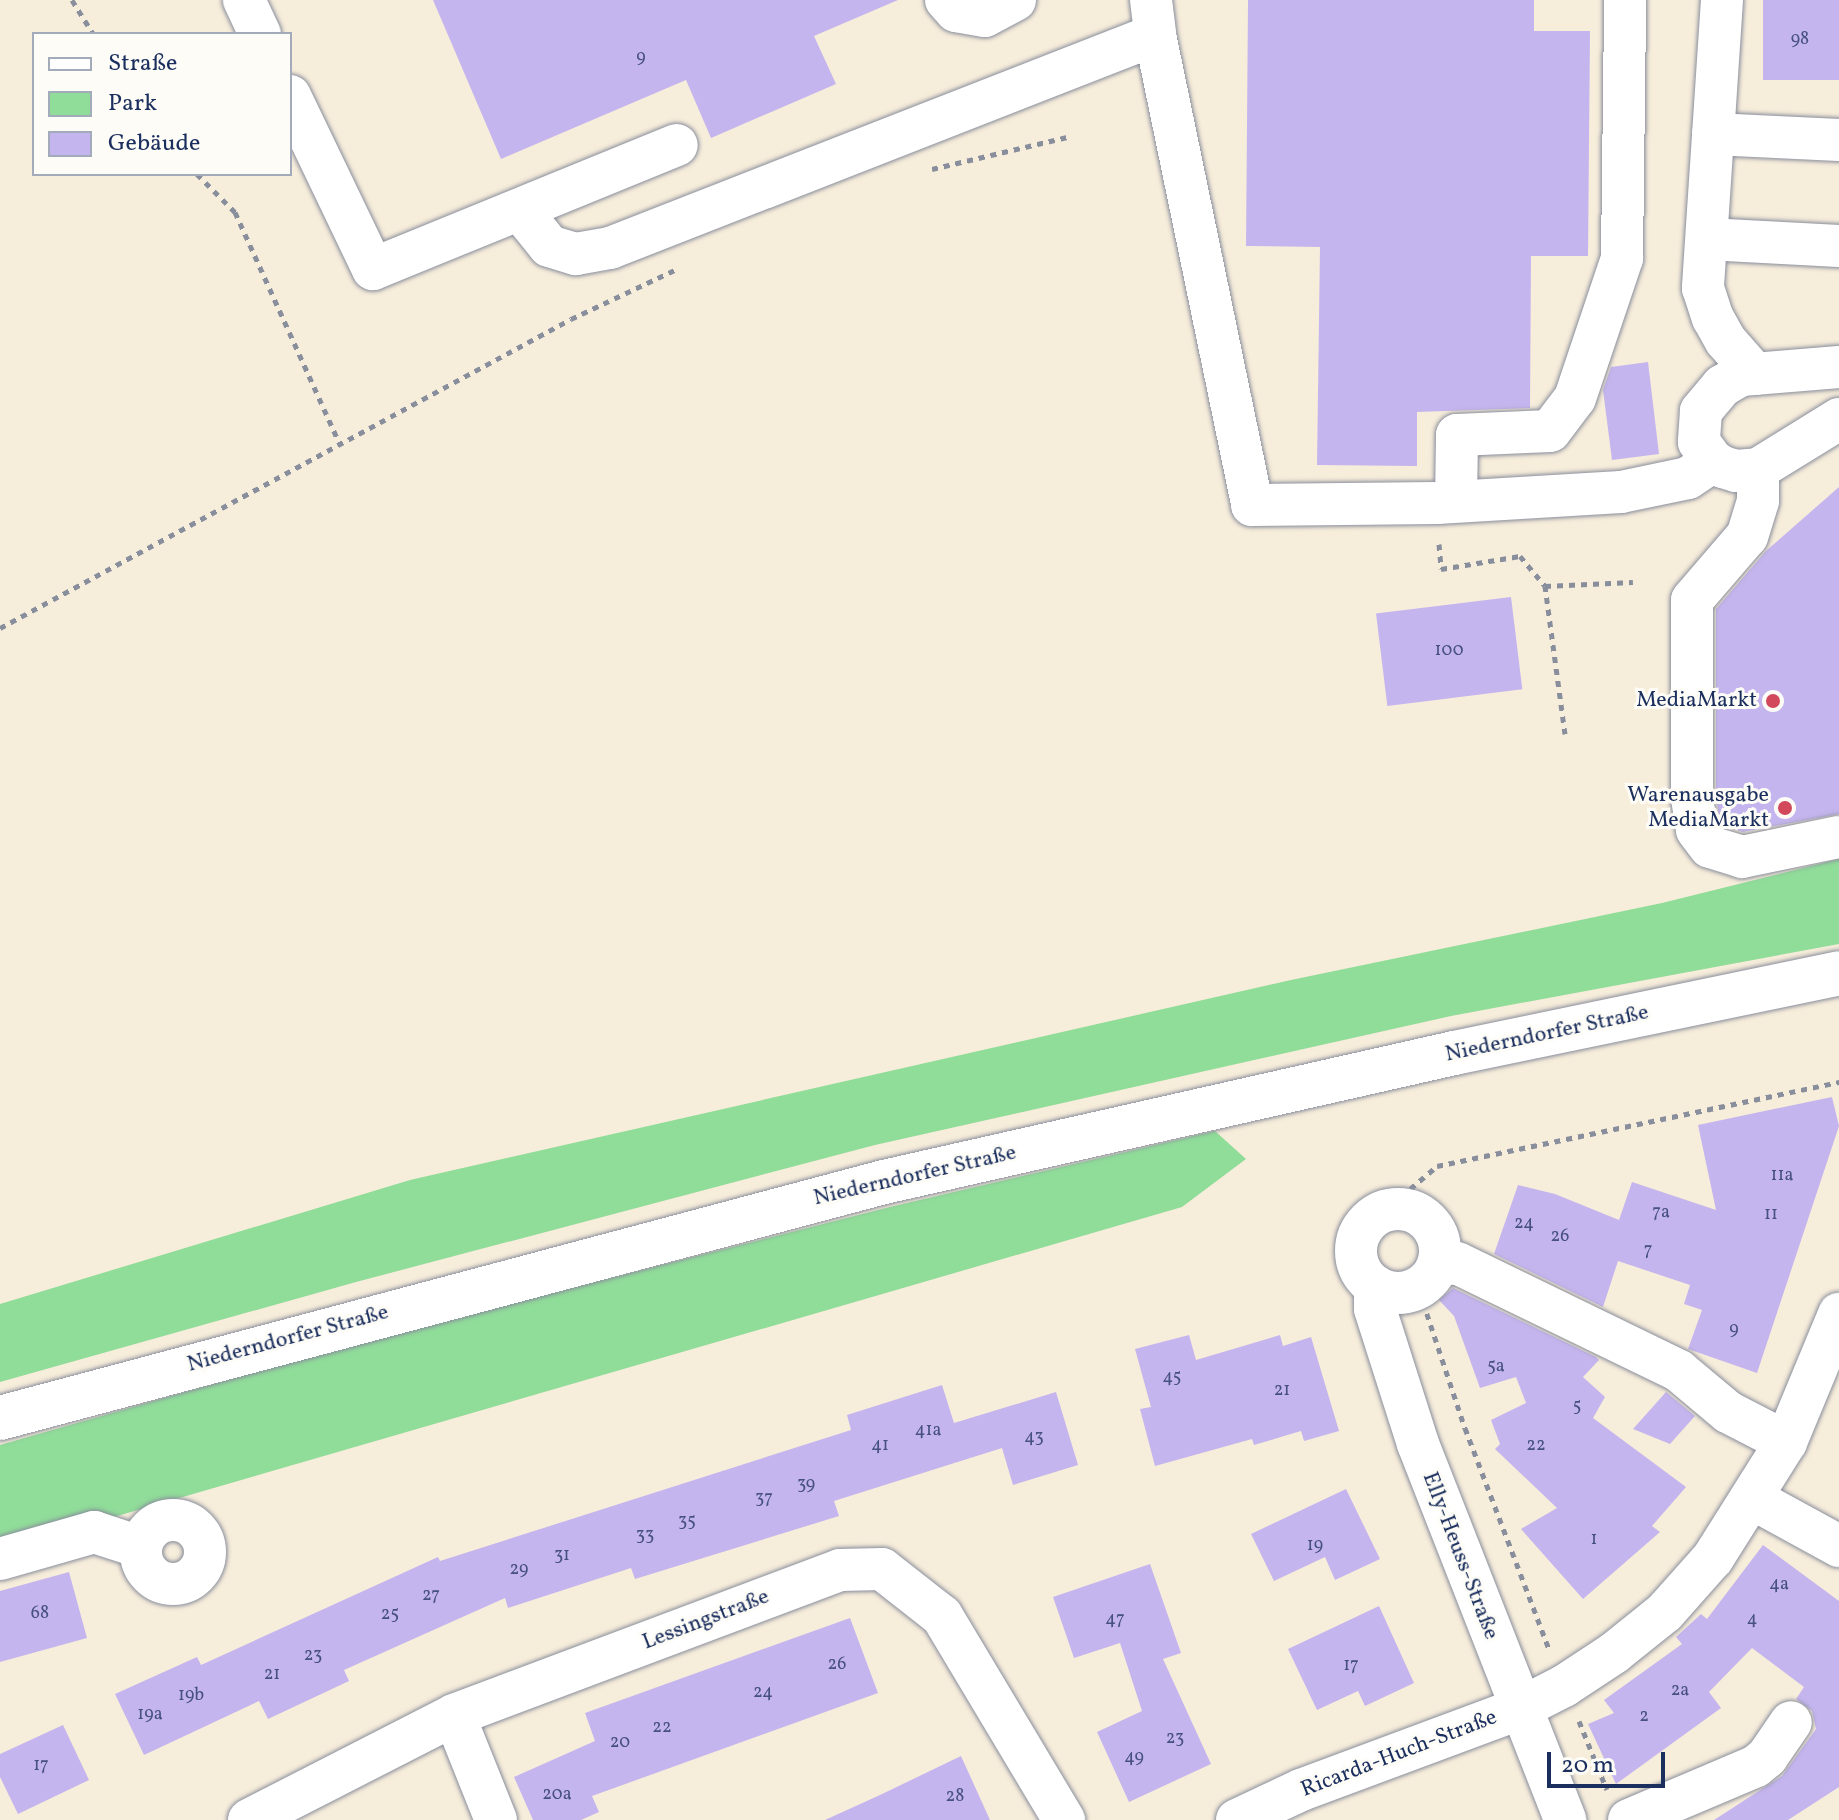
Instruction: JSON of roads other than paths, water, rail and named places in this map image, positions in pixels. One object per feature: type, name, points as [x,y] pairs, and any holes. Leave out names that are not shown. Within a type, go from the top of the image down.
[{"type":"main road","name":"Niederndorfer Straße","points":[[0,1418],[884,1182],[1454,1053],[1839,973]]},
{"type":"street","points":[[244,0],[259,32]]},
{"type":"street","points":[[946,0],[956,11],[985,16],[1015,0]]},
{"type":"street","points":[[1446,502],[1457,435],[1550,431],[1575,398],[1580,384],[1622,258],[1625,0]]},
{"type":"street","points":[[1722,0],[1703,288],[1713,318],[1726,341],[1755,374]]},
{"type":"street","points":[[520,210],[532,229],[549,246],[576,254],[610,248],[1153,18],[1252,505],[1446,502],[1660,486],[1688,478],[1713,461]]},
{"type":"street","points":[[292,100],[373,269],[677,145]]},
{"type":"street","points":[[1713,134],[1839,140]]},
{"type":"street","points":[[1707,239],[1839,246]]},
{"type":"street","points":[[1839,367],[1741,375],[1722,386],[1701,411],[1699,442],[1713,461],[1736,471],[1758,469],[1839,419]]},
{"type":"street","points":[[1758,469],[1758,501],[1747,536],[1692,600],[1692,798],[1697,830],[1710,847],[1742,857],[1839,837]]},
{"type":"street","name":"Elly-Heuss-Straße","points":[[1428,1277],[1440,1247],[1428,1221],[1403,1209],[1383,1212],[1364,1226],[1356,1246],[1358,1265],[1375,1286],[1375,1309],[1418,1444],[1519,1709],[1565,1820]]},
{"type":"street","points":[[1375,1286],[1397,1294],[1457,1263],[1679,1371],[1728,1412],[1786,1442]]},
{"type":"street","name":"Ricarda-Huch-Straße","points":[[1237,1820],[1301,1790],[1519,1709],[1564,1686],[1614,1653],[1665,1612],[1713,1558],[1753,1499],[1786,1442],[1839,1314]]},
{"type":"street","points":[[1753,1499],[1839,1546]]},
{"type":"street","points":[[0,1559],[94,1532],[140,1547]]},
{"type":"street","name":"Lessingstraße","points":[[249,1820],[454,1715],[840,1570],[882,1569],[942,1616],[1064,1820]]},
{"type":"street","points":[[454,1715],[496,1820]]},
{"type":"street","points":[[1619,1807],[1756,1766],[1767,1757],[1791,1722]]},
{"type":"place","name":"MediaMarkt","points":[[1773,701]]},
{"type":"place","name":"Warenausgabe MediaMarkt","points":[[1785,808]]}]
